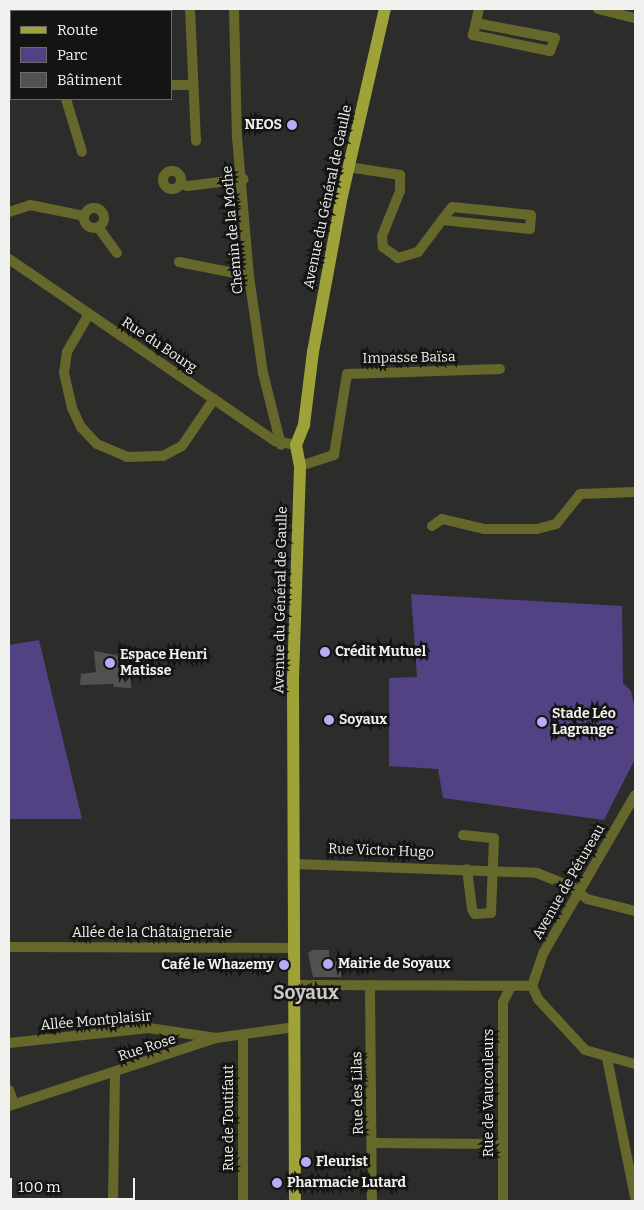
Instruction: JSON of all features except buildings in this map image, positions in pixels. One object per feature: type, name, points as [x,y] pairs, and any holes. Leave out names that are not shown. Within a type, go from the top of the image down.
[{"type":"main road","name":"Avenue du Général de Gaulle","points":[[296,1201],[294,614],[300,466],[296,445],[304,425],[313,352],[348,167],[385,9]]},
{"type":"street","points":[[190,9],[196,142]]},
{"type":"street","name":"Chemin de la Mothe","points":[[234,9],[237,137],[244,179],[249,276],[263,372],[281,445]]},
{"type":"street","points":[[476,23],[555,38],[550,51],[473,35],[479,9]]},
{"type":"street","points":[[598,9],[635,18]]},
{"type":"street","points":[[172,86],[192,86]]},
{"type":"street","points":[[66,100],[82,152]]},
{"type":"street","points":[[348,167],[393,172],[402,179],[382,236],[383,247],[390,254],[410,257],[452,207],[531,215],[530,229],[442,220]]},
{"type":"street","points":[[180,184],[244,179]]},
{"type":"street","points":[[9,212],[30,205],[84,216]]},
{"type":"street","points":[[84,216],[90,208],[100,210],[104,218],[98,226]]},
{"type":"street","points":[[84,216],[89,226],[98,226]]},
{"type":"street","points":[[98,226],[117,253]]},
{"type":"street","name":"Rue du Bourg","points":[[9,259],[13,268],[89,314],[281,445]]},
{"type":"street","points":[[179,262],[249,276]]},
{"type":"street","points":[[89,314],[67,352],[64,374],[72,408],[81,427],[97,444],[127,457],[163,456],[182,446],[214,399]]},
{"type":"street","name":"Impasse Baïsa","points":[[300,466],[334,455],[347,374],[500,369]]},
{"type":"street","points":[[281,445],[296,445]]},
{"type":"street","points":[[432,526],[442,519],[484,529],[537,529],[556,524],[580,494],[635,492]]},
{"type":"street","name":"Avenue de Pétureau","points":[[532,986],[544,952],[635,795]]},
{"type":"street","points":[[463,835],[494,838],[490,913],[475,914],[467,869]]},
{"type":"street","name":"Rue Victor Hugo","points":[[295,864],[537,873],[578,892],[587,899],[635,911]]},
{"type":"street","name":"Allée de la Châtaigneraie","points":[[9,947],[295,948]]},
{"type":"street","points":[[295,985],[532,986],[538,999],[585,1050],[607,1058],[635,1064]]},
{"type":"street","name":"Rue des Lilas","points":[[370,985],[372,1201]]},
{"type":"street","name":"Rue de Vaucouleurs","points":[[503,1201],[503,1002],[511,986]]},
{"type":"street","name":"Rue Rose","points":[[12,1105],[115,1073],[216,1038],[243,1036],[295,1027]]},
{"type":"street","name":"Allée Montplaisir","points":[[9,1044],[149,1028],[216,1038]]},
{"type":"street","name":"Rue de Toutifaut","points":[[243,1036],[243,1201]]},
{"type":"street","points":[[607,1058],[635,1197]]},
{"type":"street","points":[[113,1201],[115,1073]]},
{"type":"street","points":[[9,1090],[12,1105]]},
{"type":"street","points":[[372,1143],[503,1144]]},
{"type":"green space","points":[[411,594],[622,606],[623,683],[631,691],[635,710],[635,759],[604,820],[443,798],[438,769],[389,766],[389,678],[417,677]]},
{"type":"green space","points":[[39,640],[82,819],[9,819],[9,645]]},
{"type":"place","name":"NEOS","points":[[292,125]]},
{"type":"place","name":"Crédit Mutuel","points":[[325,652]]},
{"type":"place","name":"Espace Henri Matisse","points":[[110,663]]},
{"type":"place","name":"Soyaux","points":[[329,720]]},
{"type":"place","name":"Stade Léo Lagrange","points":[[542,722]]},
{"type":"place","name":"Mairie de Soyaux","points":[[328,964]]},
{"type":"place","name":"Café le Whazemy","points":[[284,965]]},
{"type":"place","name":"Fleurist","points":[[306,1162]]},
{"type":"place","name":"Pharmacie Lutard","points":[[277,1183]]},
{"type":"district","name":"Soyaux","points":[[306,993]]}]
